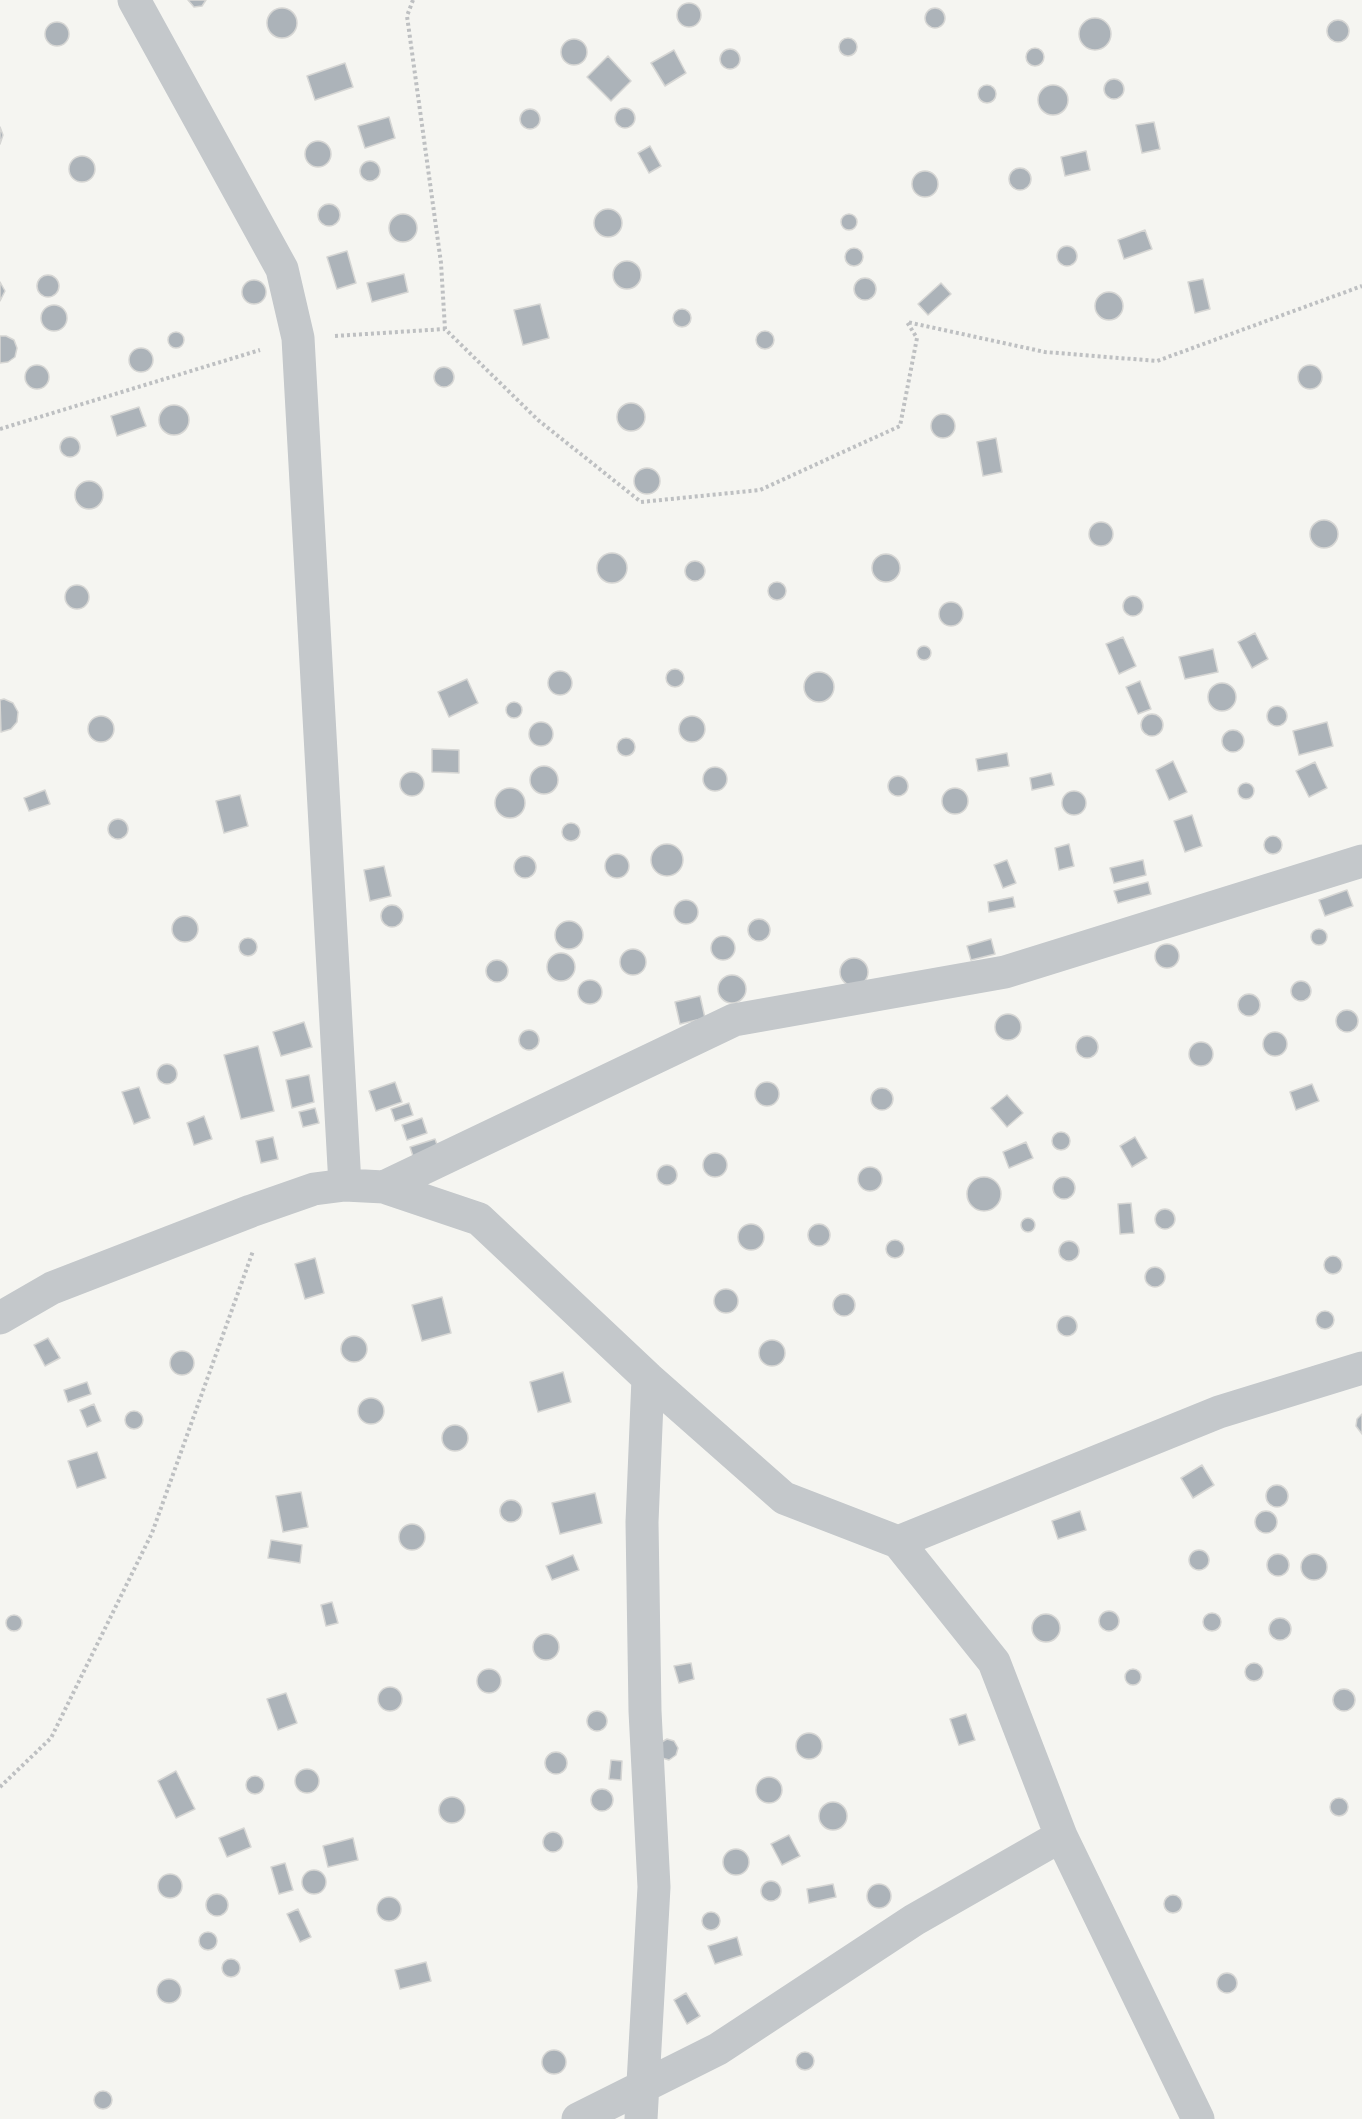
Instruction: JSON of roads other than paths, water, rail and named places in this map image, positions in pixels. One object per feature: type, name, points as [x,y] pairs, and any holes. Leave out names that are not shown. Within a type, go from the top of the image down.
[{"type":"street","points":[[134,0],[282,269],[298,338],[345,1185]]},
{"type":"street","points":[[384,1187],[734,1020],[1005,972],[1362,861]]},
{"type":"street","points":[[0,1318],[52,1288],[314,1189],[345,1185],[384,1187],[479,1219],[648,1378],[784,1498],[898,1542],[994,1662],[1061,1836],[1198,2119]]},
{"type":"street","points":[[898,1542],[1219,1412],[1362,1368]]},
{"type":"street","points":[[643,2103],[654,1887],[645,1711],[642,1522],[648,1378]]},
{"type":"street","points":[[578,2119],[643,2103],[718,2049],[914,1920],[1061,1836]]}]
